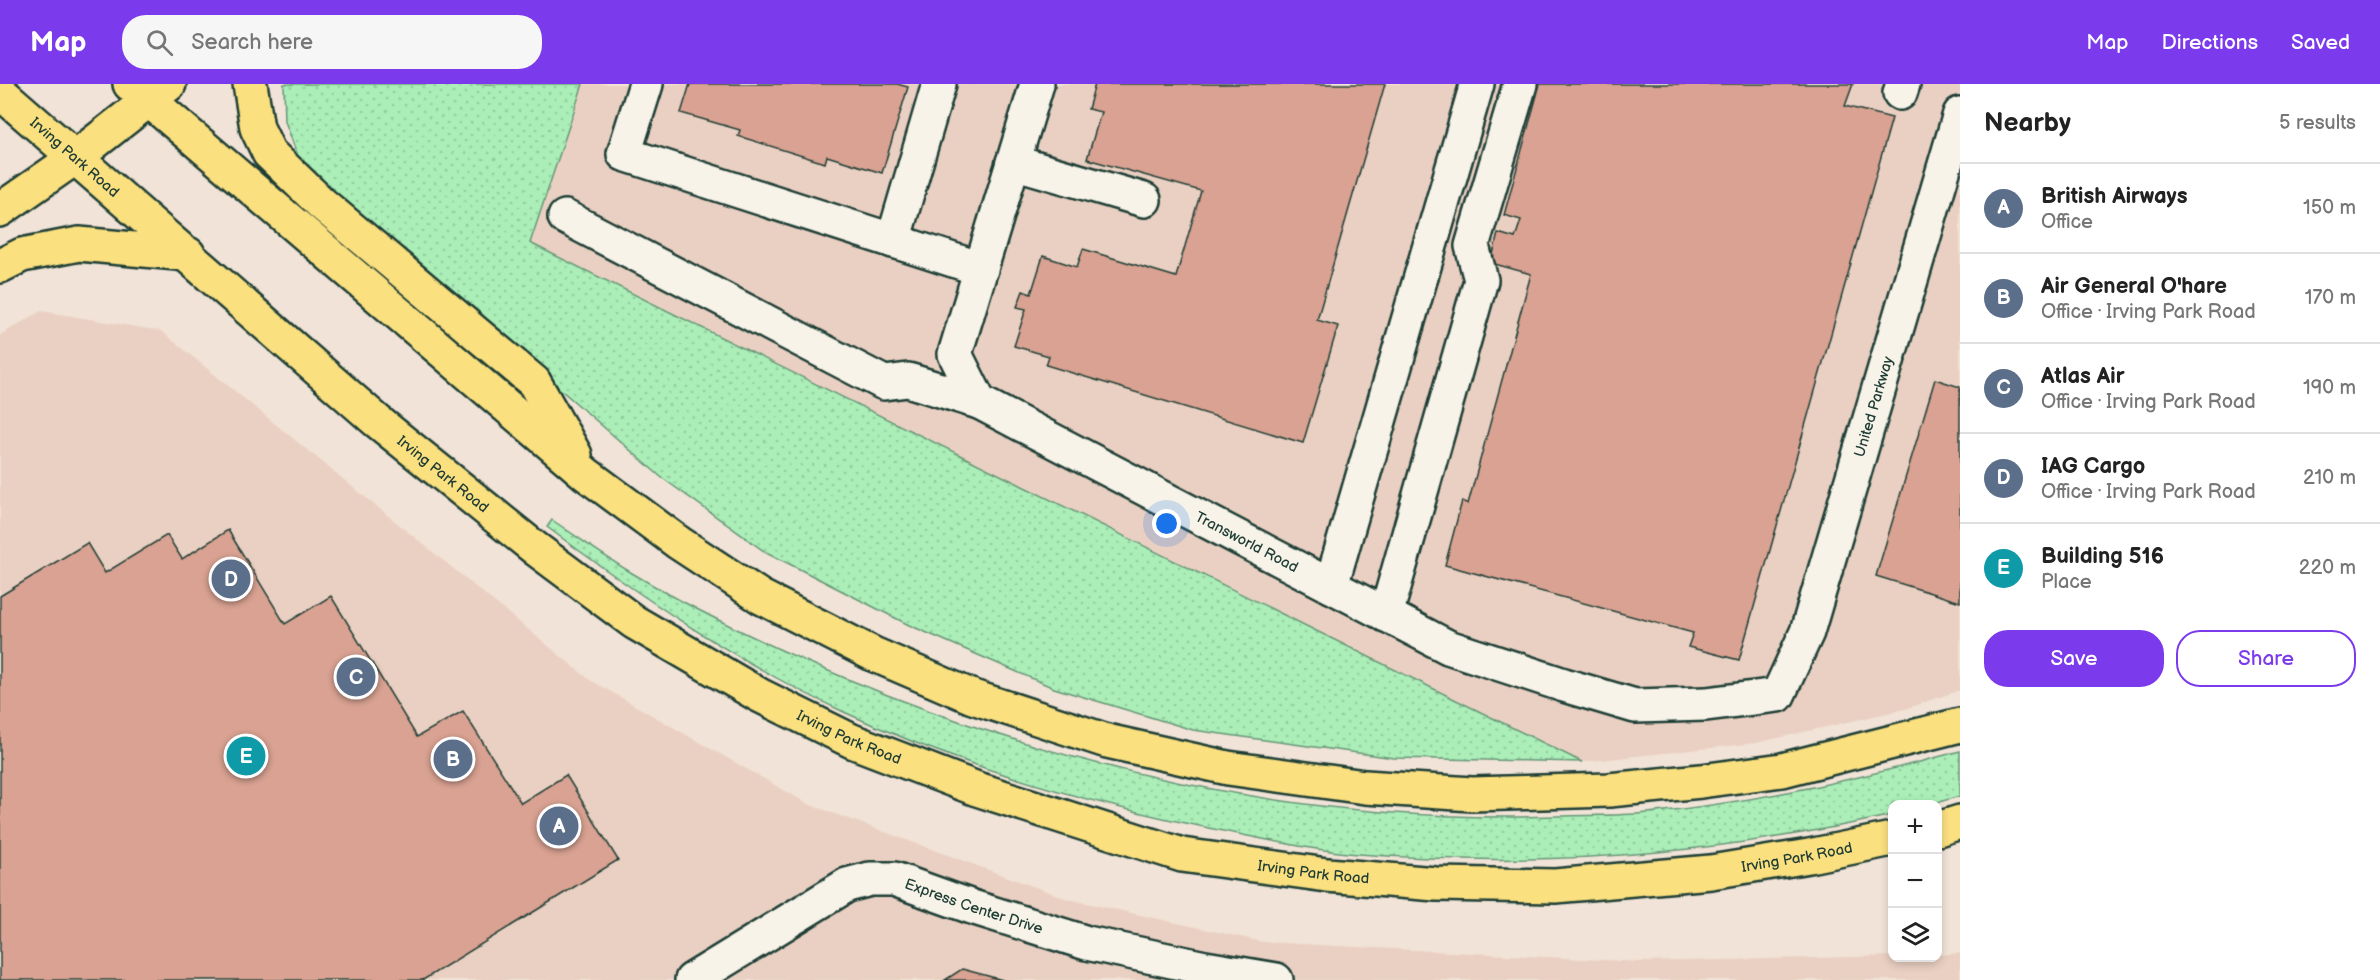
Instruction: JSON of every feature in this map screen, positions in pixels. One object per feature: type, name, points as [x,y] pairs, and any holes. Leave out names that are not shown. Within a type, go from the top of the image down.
[{"type":"main road","points":[[0,92],[9,84]]},
{"type":"main road","points":[[250,84],[257,128],[269,153],[321,203],[534,382],[586,474]]},
{"type":"main road","points":[[0,210],[76,157],[149,90],[586,474],[680,543],[761,597],[873,654],[973,697],[1107,741],[1228,768],[1365,787],[1472,794],[1610,790],[1782,770],[1960,724]]},
{"type":"main road","name":"Irving Park Road","points":[[0,92],[377,421],[536,549],[634,622],[769,700],[852,741],[977,789],[1182,855],[1327,875],[1436,884],[1555,886],[1711,872],[1888,840]]},
{"type":"main road","points":[[0,266],[22,255],[79,243],[188,254]]},
{"type":"main road","points":[[1942,828],[1960,822]]},
{"type":"street","points":[[646,84],[624,154],[981,269]]},
{"type":"street","points":[[893,241],[939,84]]},
{"type":"street","points":[[979,402],[955,354],[1037,84]]},
{"type":"street","points":[[1331,586],[1477,84]]},
{"type":"street","points":[[1386,615],[1480,280],[1473,246],[1520,84]]},
{"type":"street","name":"United Parkway","points":[[1778,695],[1807,632],[1960,114]]},
{"type":"street","points":[[1013,162],[1144,200]]},
{"type":"street","name":"Transworld Road","points":[[565,218],[884,383],[908,380],[979,402],[1448,647],[1564,685],[1635,705],[1706,704],[1778,695]]},
{"type":"street","name":"Express Center Drive","points":[[692,980],[847,885],[870,879],[894,879],[972,907],[1087,943],[1205,968],[1276,980]]},
{"type":"shaded area","points":[[583,84],[1960,84],[1960,690],[1905,709],[1756,743],[1582,762],[530,243]]},
{"type":"shaded area","points":[[41,311],[161,331],[590,680],[808,804],[1068,899],[1263,942],[1641,962],[1888,956],[1888,962],[1942,962],[1942,955],[1960,953],[1960,980],[0,980],[0,335]]},
{"type":"green space","points":[[284,84],[583,84],[530,243],[1582,762],[1394,758],[1193,730],[1054,688],[909,625],[764,551],[661,477],[421,268],[306,179],[285,121]]},
{"type":"green space","points":[[552,520],[658,588],[763,642],[845,678],[931,712],[1018,741],[1106,766],[1195,786],[1284,801],[1375,812],[1467,817],[1626,815],[1766,796],[1883,771],[1960,751],[1960,796],[1942,801],[1888,800],[1888,816],[1761,840],[1627,854],[1560,858],[1426,858],[1343,853],[1311,848],[1183,823],[1084,798],[986,768],[890,732],[805,693],[728,650],[618,579],[547,527]]},
{"type":"building","points":[[690,84],[897,84],[908,87],[882,173],[827,156],[825,163],[738,136],[740,130],[681,113]]},
{"type":"building","points":[[1095,84],[1385,84],[1317,320],[1338,326],[1303,443],[1046,365],[1049,356],[1014,346],[1026,309],[1017,307],[1023,291],[1031,294],[1043,256],[1077,267],[1083,249],[1176,277],[1201,191],[1087,159],[1101,112],[1088,109]]},
{"type":"building","points":[[1540,84],[1853,84],[1845,106],[1892,118],[1739,660],[1688,647],[1693,633],[1445,565],[1462,501],[1468,504],[1531,274],[1491,263],[1498,233],[1515,238],[1521,220],[1504,215]]},
{"type":"building","points":[[1935,379],[1960,387],[1960,602],[1876,576]]},
{"type":"building","points":[[228,530],[285,624],[331,596],[417,737],[463,711],[521,803],[566,775],[618,860],[423,980],[0,980],[0,596],[87,543],[105,573],[167,535],[182,559]]},
{"type":"building","points":[[962,969],[1003,980],[945,980]]},
{"type":"place","name":"IAG Cargo","points":[[231,579]]},
{"type":"place","name":"Atlas Air","points":[[356,677]]},
{"type":"place","name":"Building 516","points":[[246,756]]},
{"type":"place","name":"Air General O'hare","points":[[453,759]]},
{"type":"place","name":"British Airways","points":[[559,826]]}]
